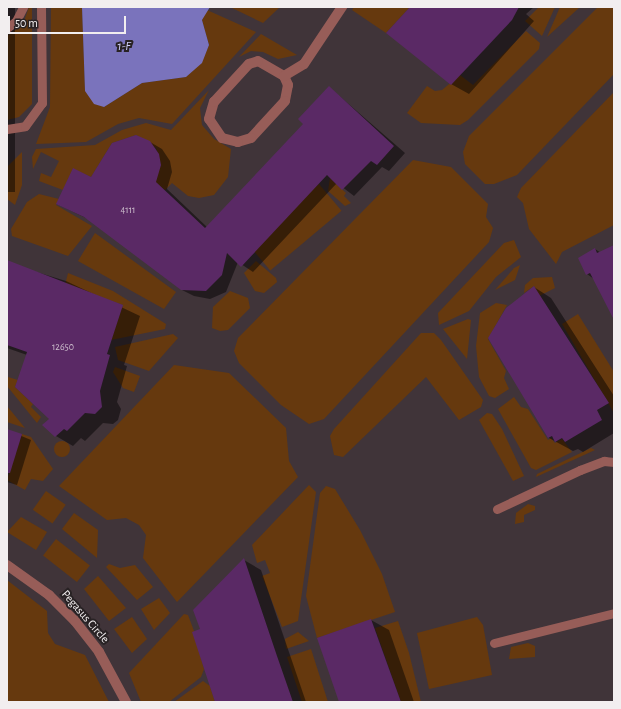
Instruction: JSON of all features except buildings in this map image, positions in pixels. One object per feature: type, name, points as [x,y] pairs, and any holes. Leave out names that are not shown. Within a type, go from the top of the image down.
[{"type":"street","points":[[284,76],[304,64],[342,7]]},
{"type":"street","points":[[258,61],[284,76],[288,85],[285,101],[264,128],[238,142],[222,138],[209,119],[214,102],[249,64],[258,61]]},
{"type":"street","name":"Pegasus Circle","points":[[7,565],[49,595],[75,621],[103,659],[126,702]]},
{"type":"lane","points":[[7,28],[16,21],[23,7]]},
{"type":"lane","points":[[7,129],[25,126],[42,103],[41,7]]},
{"type":"lane","points":[[497,509],[580,470],[604,461],[614,462]]},
{"type":"lane","points":[[494,643],[614,613]]},
{"type":"shaded area","points":[[7,7],[614,7],[614,702],[7,702]]},
{"type":"shaded area","points":[[29,7],[32,7],[32,104],[19,117],[7,120],[7,36],[23,24]]},
{"type":"shaded area","points":[[51,7],[82,7],[85,91],[104,107],[142,83],[186,77],[201,63],[209,45],[202,20],[207,10],[256,32],[172,124],[139,118],[118,124],[86,142],[36,144],[50,107]]},
{"type":"shaded area","points":[[230,7],[280,7],[263,23]]},
{"type":"shaded area","points":[[354,7],[410,7],[386,33],[352,10]]},
{"type":"shaded area","points":[[539,7],[555,7],[542,36],[525,21]]},
{"type":"shaded area","points":[[560,7],[580,7],[547,37]]},
{"type":"shaded area","points":[[598,7],[614,7],[614,74],[517,175],[494,184],[485,184],[465,164],[463,152],[469,136]]},
{"type":"shaded area","points":[[526,31],[540,43],[539,49],[468,120],[460,125],[421,123],[407,113],[427,86],[435,91],[442,90],[460,75],[473,85]]},
{"type":"shaded area","points":[[261,34],[297,55],[278,59],[263,52],[251,51],[239,57]]},
{"type":"shaded area","points":[[209,90],[200,108],[202,125],[214,139],[231,149],[228,177],[214,195],[199,198],[188,196],[172,183],[165,190],[154,181],[161,165],[156,148],[136,135],[112,143],[91,177],[73,169],[63,190],[39,181],[41,173],[51,177],[59,161],[41,152],[33,169],[32,157],[36,149],[95,145],[122,130],[146,123],[171,130]]},
{"type":"shaded area","points":[[614,92],[614,225],[562,252],[556,264],[529,229],[523,203],[517,197],[521,188]]},
{"type":"shaded area","points":[[22,152],[22,185],[15,205],[7,199],[8,166]]},
{"type":"shaded area","points":[[413,160],[451,167],[488,204],[486,217],[493,228],[489,242],[324,419],[309,424],[281,405],[239,363],[234,351],[238,338]]},
{"type":"shaded area","points":[[330,178],[346,193],[344,196],[351,203],[345,206],[328,191]]},
{"type":"shaded area","points":[[319,184],[341,211],[270,271],[248,244]]},
{"type":"shaded area","points":[[39,194],[59,199],[56,205],[92,226],[68,256],[12,236],[11,229],[27,202]]},
{"type":"shaded area","points":[[95,233],[176,292],[164,309],[78,261]]},
{"type":"shaded area","points":[[514,240],[521,257],[496,277],[469,311],[439,325],[438,313],[504,243]]},
{"type":"shaded area","points":[[256,261],[276,278],[277,282],[264,293],[255,291],[244,273]]},
{"type":"shaded area","points":[[520,265],[515,280],[495,290],[514,268]]},
{"type":"shaded area","points":[[68,273],[113,291],[166,324],[165,329],[111,340],[123,305],[65,285]]},
{"type":"shaded area","points":[[552,277],[555,288],[539,296],[534,286],[524,293],[525,285],[533,278]]},
{"type":"shaded area","points":[[230,291],[248,298],[250,308],[228,330],[220,331],[212,328],[213,307]]},
{"type":"shaded area","points":[[496,303],[507,305],[488,339],[506,371],[504,378],[509,389],[495,398],[489,396],[479,377],[476,346],[480,313]]},
{"type":"shaded area","points":[[578,314],[614,372],[614,413],[562,324]]},
{"type":"shaded area","points":[[468,319],[471,320],[467,359],[443,329]]},
{"type":"shaded area","points":[[421,333],[434,333],[441,340],[483,400],[481,407],[459,420],[426,377],[343,457],[334,455],[330,436],[334,429]]},
{"type":"shaded area","points":[[173,334],[178,338],[149,371],[118,360],[115,347]]},
{"type":"shaded area","points":[[174,365],[229,373],[286,428],[289,461],[298,477],[177,602],[143,558],[146,535],[139,525],[126,518],[107,520],[59,486]]},
{"type":"shaded area","points":[[115,367],[140,376],[134,392],[123,388],[113,372]]},
{"type":"shaded area","points":[[8,377],[18,380],[15,387],[33,404],[31,407],[41,417],[37,423],[7,386]]},
{"type":"shaded area","points":[[514,397],[521,407],[528,409],[548,440],[551,438],[555,443],[562,439],[572,452],[536,470],[531,468],[498,409]]},
{"type":"shaded area","points":[[7,406],[25,428],[7,422]]},
{"type":"shaded area","points":[[487,413],[492,414],[502,429],[524,476],[513,481],[479,420]]},
{"type":"shaded area","points":[[22,434],[31,437],[53,469],[43,481],[31,479],[25,490],[7,480]]},
{"type":"shaded area","points":[[62,441],[68,443],[70,449],[68,455],[62,457],[56,455],[54,449],[56,443]]},
{"type":"shaded area","points":[[591,448],[595,450],[536,477],[537,474]]},
{"type":"shaded area","points":[[309,485],[316,492],[298,621],[282,627],[262,576],[270,573],[265,560],[257,563],[252,545]]},
{"type":"shaded area","points":[[326,486],[335,489],[360,530],[382,574],[395,612],[317,638],[306,596],[320,493]]},
{"type":"shaded area","points":[[46,491],[66,505],[52,524],[33,510]]},
{"type":"shaded area","points":[[528,504],[535,506],[535,510],[524,515],[524,522],[515,524],[516,513]]},
{"type":"shaded area","points":[[74,513],[98,530],[97,558],[62,529]]},
{"type":"shaded area","points":[[21,517],[47,532],[36,550],[7,532]]},
{"type":"shaded area","points":[[56,539],[90,565],[77,582],[43,556]]},
{"type":"shaded area","points":[[109,564],[120,568],[135,565],[153,587],[137,600],[106,567]]},
{"type":"shaded area","points":[[98,576],[126,608],[109,621],[84,589]]},
{"type":"shaded area","points":[[7,580],[47,611],[48,633],[55,644],[85,655],[109,702],[7,702]]},
{"type":"shaded area","points":[[159,598],[170,613],[154,630],[141,609]]},
{"type":"shaded area","points":[[184,614],[188,615],[194,631],[204,669],[201,677],[169,702],[141,702],[129,673]]},
{"type":"shaded area","points":[[132,617],[147,639],[132,653],[114,629]]},
{"type":"shaded area","points":[[477,617],[483,625],[492,675],[429,689],[417,633]]},
{"type":"shaded area","points":[[398,621],[409,653],[421,702],[401,702],[375,628]]},
{"type":"shaded area","points":[[298,632],[309,641],[286,649],[285,639]]},
{"type":"shaded area","points":[[528,643],[535,646],[535,657],[509,659],[511,647]]},
{"type":"shaded area","points":[[311,649],[328,702],[302,702],[287,657]]},
{"type":"shaded area","points":[[203,681],[210,686],[215,702],[174,702]]},
{"type":"water","name":"1-F","points":[[82,7],[210,7],[202,20],[209,45],[202,63],[186,77],[142,83],[104,107],[94,104],[85,91]]}]
